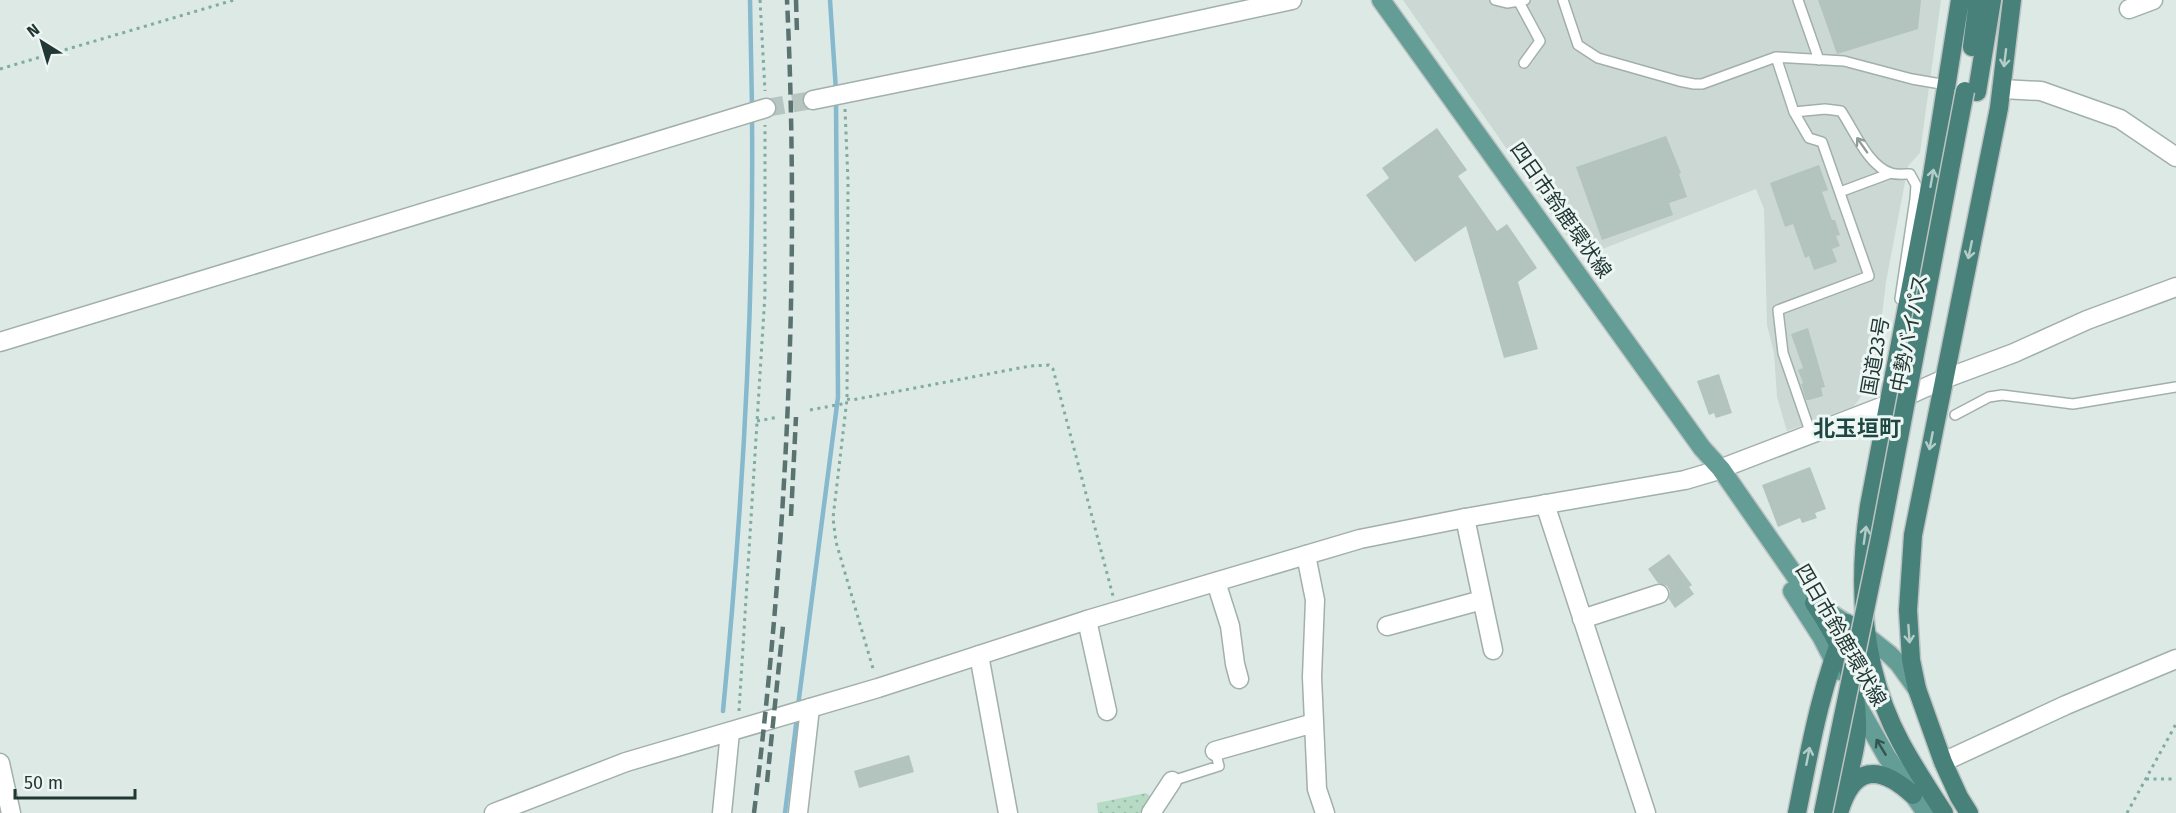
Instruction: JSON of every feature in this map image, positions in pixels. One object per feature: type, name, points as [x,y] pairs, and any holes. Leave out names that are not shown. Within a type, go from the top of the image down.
[{"type":"highway","name":"国道23号","points":[[1944,813],[1899,741],[1882,700],[1865,635],[1862,581],[1864,543],[1947,85],[1960,0]]},
{"type":"highway","name":"中勢バイパス","points":[[1833,813],[1853,732],[1891,547],[1971,91],[1978,0]]},
{"type":"highway","name":"中勢バイパス","points":[[1823,813],[1971,91],[1992,0]]},
{"type":"highway","points":[[1969,813],[1943,762],[1917,689],[1911,660],[1908,610],[1910,569],[1920,498],[1999,108],[2012,0]]},
{"type":"highway","points":[[1814,603],[1836,651]]},
{"type":"highway","points":[[1797,813],[1815,721],[1847,623]]},
{"type":"highway","points":[[1839,813],[1857,733],[1855,702]]},
{"type":"highway","points":[[1844,795],[1860,778],[1874,773],[1883,773],[1891,777],[1913,795]]},
{"type":"main road","name":"四日市鈴鹿環状線","points":[[1381,0],[1814,603],[1865,635],[1899,664],[1917,689]]},
{"type":"main road","name":"四日市鈴鹿環状線","points":[[1717,470],[1722,491],[1836,651],[1855,702],[1887,757],[1926,813]]},
{"type":"street","points":[[832,96],[1292,0]]},
{"type":"street","points":[[2128,9],[2153,0]]},
{"type":"street","points":[[2001,89],[2042,92],[2120,119],[2176,157]]},
{"type":"street","points":[[0,342],[757,111]]},
{"type":"street","points":[[494,813],[626,762],[878,688],[1088,620],[1360,539],[1626,488],[1685,480],[1717,470],[1889,404],[1944,379],[2014,354],[2087,320],[2176,286]]},
{"type":"street","points":[[1545,504],[1646,813]]},
{"type":"street","points":[[1465,518],[1493,651]]},
{"type":"street","points":[[1306,555],[1315,600],[1312,677],[1317,789],[1325,813]]},
{"type":"street","points":[[1216,582],[1230,626],[1239,679]]},
{"type":"street","points":[[1582,619],[1659,594]]},
{"type":"street","points":[[1387,626],[1482,600]]},
{"type":"street","points":[[1088,620],[1107,711]]},
{"type":"street","points":[[979,655],[1008,813]]},
{"type":"street","points":[[1943,762],[2066,705],[2176,659]]},
{"type":"street","points":[[798,813],[802,711]]},
{"type":"street","points":[[1215,751],[1314,723]]},
{"type":"street","points":[[722,813],[737,729]]},
{"type":"street","points":[[0,764],[11,813]]},
{"type":"street","points":[[1151,813],[1172,781]]},
{"type":"lane","points":[[1495,0],[1507,3],[1522,1],[1540,41],[1524,63]]},
{"type":"lane","points":[[1563,0],[1578,45],[1598,58],[1679,81],[1702,84],[1776,57],[1844,61],[1912,79],[1947,85]]},
{"type":"lane","points":[[1798,0],[1819,60]]},
{"type":"lane","points":[[1776,57],[1794,112],[1809,138],[1822,142],[1869,276],[1778,310],[1783,353],[1811,434]]},
{"type":"lane","points":[[1794,112],[1825,109],[1841,111],[1863,147],[1878,166],[1891,173]]},
{"type":"lane","points":[[1840,192],[1891,173],[1910,174],[1916,184],[1903,275],[1893,379]]},
{"type":"lane","points":[[1955,415],[1989,397],[2002,395],[2073,404],[2176,387]]},
{"type":"lane","points":[[1172,781],[1219,766],[1215,751]]},
{"type":"path","points":[[0,69],[234,0]]},
{"type":"path","points":[[737,729],[765,294],[757,111],[760,0]]},
{"type":"path","points":[[832,96],[848,180],[846,402],[833,518],[834,532],[878,688]]},
{"type":"path","points":[[810,410],[1030,366],[1049,365],[1053,369],[1116,612]]},
{"type":"path","points":[[757,421],[778,417]]},
{"type":"path","points":[[2127,813],[2176,724]]},
{"type":"path","points":[[2146,779],[2176,779]]},
{"type":"shaded area","points":[[1403,0],[1941,0],[1920,153],[1908,166],[1886,282],[1874,379],[1854,406],[1787,431],[1777,397],[1774,353],[1767,325],[1764,209],[1756,189],[1582,257]]},
{"type":"green space","points":[[1146,793],[1153,798],[1140,813],[1098,813],[1097,803]]},
{"type":"building","points":[[1818,0],[1921,0],[1918,29],[1837,54]]},
{"type":"building","points":[[1437,128],[1467,170],[1458,176],[1497,231],[1507,224],[1537,268],[1518,282],[1538,349],[1504,358],[1466,226],[1415,262],[1366,195],[1389,178],[1382,168]]},
{"type":"building","points":[[1666,136],[1681,173],[1679,174],[1687,197],[1669,203],[1673,215],[1602,240],[1576,167]]},
{"type":"building","points":[[1819,165],[1828,190],[1822,192],[1840,235],[1836,236],[1840,246],[1832,249],[1837,262],[1814,270],[1809,256],[1805,258],[1793,224],[1785,227],[1770,183]]},
{"type":"building","points":[[1808,328],[1825,387],[1821,388],[1823,396],[1806,400],[1798,370],[1803,368],[1791,334]]},
{"type":"building","points":[[1719,374],[1732,413],[1716,418],[1714,413],[1709,415],[1697,381]]},
{"type":"building","points":[[1810,467],[1826,509],[1815,513],[1817,518],[1802,523],[1800,518],[1778,527],[1762,485]]},
{"type":"building","points":[[1669,554],[1692,585],[1689,587],[1694,594],[1675,608],[1669,599],[1670,591],[1667,586],[1658,583],[1648,569]]},
{"type":"building","points":[[909,755],[914,772],[859,788],[854,771]]},
{"type":"waterway","points":[[750,0],[752,107]]},
{"type":"waterway","points":[[830,0],[836,91]]},
{"type":"waterway","points":[[798,706],[838,397],[836,99]]},
{"type":"waterway","points":[[723,711],[736,563],[749,341],[752,118]]},
{"type":"waterway","points":[[785,813],[797,717]]},
{"type":"tunnel","points":[[766,108],[813,100]]},
{"type":"railway","points":[[754,813],[775,610],[788,407],[792,203],[787,0]]},
{"type":"railway","points":[[796,0],[797,33]]},
{"type":"railway","points":[[791,516],[796,417]]},
{"type":"railway","points":[[767,782],[783,626]]},
{"type":"district","name":"北玉垣町","points":[[1857,428]]}]
